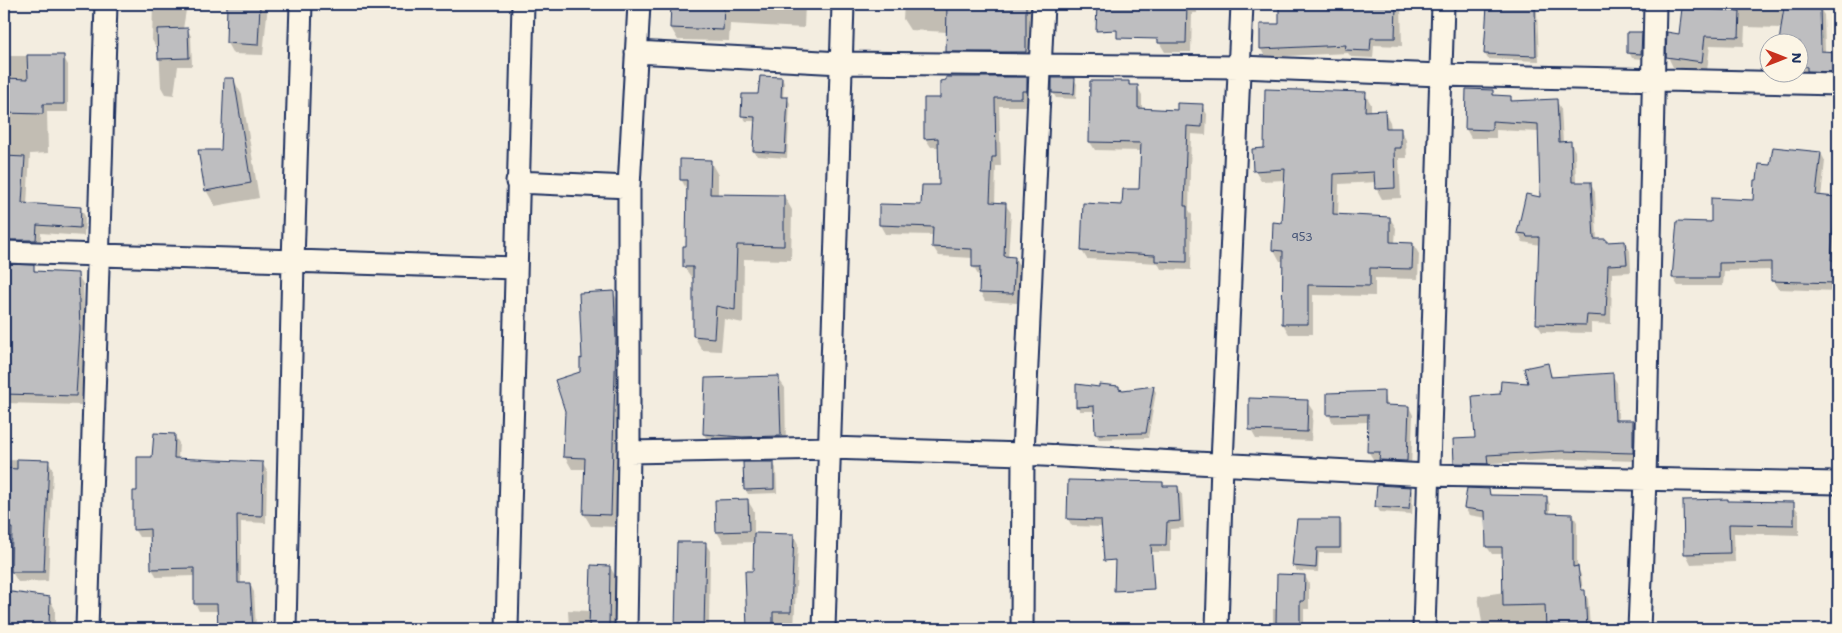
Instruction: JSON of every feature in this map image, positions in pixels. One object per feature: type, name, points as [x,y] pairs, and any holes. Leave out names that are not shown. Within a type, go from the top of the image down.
[{"type":"street","points":[[87,629],[100,254],[106,4]]},
{"type":"street","points":[[285,629],[293,262],[302,4]]},
{"type":"street","points":[[507,629],[523,4]]},
{"type":"street","points":[[626,629],[629,452],[629,187],[639,4]]},
{"type":"street","points":[[824,629],[843,4]]},
{"type":"street","points":[[1022,629],[1023,454],[1043,4]]},
{"type":"street","points":[[1217,629],[1222,463],[1242,4]]},
{"type":"street","points":[[1424,629],[1427,475],[1443,4]]},
{"type":"street","points":[[1638,629],[1645,480],[1655,4]]},
{"type":"street","points":[[636,52],[841,63],[1240,67],[1838,84]]},
{"type":"street","points":[[517,182],[629,187]]},
{"type":"street","points":[[4,252],[516,268]]},
{"type":"street","points":[[629,452],[830,448],[1023,454],[1427,475],[1838,483]]},
{"type":"building","points":[[671,4],[724,4],[723,30],[670,28]]},
{"type":"building","points":[[947,4],[1026,4],[1026,52],[946,52]]},
{"type":"building","points":[[1097,4],[1187,4],[1186,43],[1158,43],[1158,39],[1117,38],[1117,30],[1096,31]]},
{"type":"building","points":[[1279,4],[1396,4],[1395,38],[1371,38],[1370,51],[1345,50],[1346,45],[1260,49],[1260,24],[1279,24]]},
{"type":"building","points":[[227,5],[260,6],[258,45],[226,43]]},
{"type":"building","points":[[1487,5],[1535,5],[1536,56],[1484,54]]},
{"type":"building","points":[[1820,6],[1821,51],[1838,52],[1838,72],[1810,71],[1810,32],[1780,32],[1784,7]]},
{"type":"building","points":[[1682,8],[1740,11],[1739,37],[1705,36],[1702,62],[1666,57],[1667,32],[1679,34]]},
{"type":"building","points":[[188,28],[189,58],[158,59],[157,29]]},
{"type":"building","points":[[1627,32],[1642,32],[1641,54],[1627,53]]},
{"type":"building","points":[[27,55],[64,55],[64,104],[43,104],[43,114],[4,113],[4,78],[28,79]]},
{"type":"building","points":[[760,76],[782,77],[781,97],[788,97],[785,153],[753,151],[755,117],[741,116],[742,94],[758,94]]},
{"type":"building","points":[[946,77],[1027,77],[1027,91],[1022,91],[1022,98],[995,98],[996,157],[992,157],[990,202],[1006,203],[1004,256],[1015,257],[1013,294],[979,293],[980,267],[972,267],[972,249],[932,247],[933,227],[879,225],[879,204],[921,205],[922,185],[939,185],[938,138],[924,139],[924,98],[940,98],[940,81],[946,80]]},
{"type":"building","points":[[224,78],[234,78],[251,183],[205,191],[198,150],[221,150]]},
{"type":"building","points":[[1052,78],[1075,78],[1074,94],[1052,93]]},
{"type":"building","points":[[1090,81],[1129,81],[1129,85],[1138,85],[1138,108],[1177,110],[1177,103],[1203,104],[1202,127],[1187,126],[1184,206],[1187,206],[1187,262],[1155,261],[1155,255],[1081,251],[1083,203],[1122,205],[1123,189],[1139,189],[1141,143],[1089,142]]},
{"type":"building","points":[[1265,89],[1366,92],[1365,111],[1385,110],[1386,128],[1401,128],[1401,148],[1394,148],[1395,188],[1375,189],[1374,172],[1334,174],[1333,214],[1390,217],[1390,242],[1413,243],[1412,269],[1370,268],[1370,286],[1308,285],[1308,324],[1282,324],[1283,251],[1272,250],[1273,222],[1282,223],[1285,169],[1253,171],[1252,149],[1264,148]]},
{"type":"building","points":[[1466,89],[1493,90],[1493,95],[1511,96],[1511,101],[1557,99],[1559,142],[1571,141],[1572,182],[1591,182],[1594,239],[1606,239],[1606,242],[1625,241],[1627,264],[1608,265],[1606,316],[1587,315],[1586,325],[1536,324],[1539,237],[1527,237],[1526,234],[1517,233],[1526,194],[1540,197],[1538,124],[1492,121],[1492,130],[1465,129]]},
{"type":"building","points":[[1773,147],[1821,152],[1816,195],[1836,197],[1831,260],[1835,260],[1834,283],[1771,281],[1771,262],[1719,263],[1719,278],[1672,278],[1677,221],[1711,222],[1711,198],[1753,200],[1754,180],[1757,180],[1759,164],[1770,165]]},
{"type":"building","points":[[4,156],[25,157],[22,203],[81,207],[80,228],[37,225],[36,240],[4,240]]},
{"type":"building","points":[[680,159],[711,160],[710,194],[784,195],[784,246],[737,245],[735,310],[716,306],[714,338],[693,336],[693,267],[683,267],[683,246],[686,246],[687,180],[680,180]]},
{"type":"building","points":[[4,264],[34,265],[34,271],[78,273],[80,330],[76,396],[4,394]]},
{"type":"building","points":[[614,291],[616,339],[611,515],[583,514],[585,458],[563,457],[565,411],[555,380],[580,372],[580,358],[582,359],[579,293]]},
{"type":"building","points":[[1548,363],[1551,377],[1613,373],[1615,420],[1633,420],[1633,453],[1562,451],[1487,455],[1488,464],[1454,463],[1453,439],[1475,438],[1472,396],[1500,394],[1501,381],[1528,383],[1524,368]]},
{"type":"building","points":[[779,376],[781,436],[742,437],[703,434],[705,378]]},
{"type":"building","points":[[1076,384],[1099,387],[1099,384],[1119,386],[1119,389],[1123,390],[1154,386],[1146,433],[1095,434],[1094,406],[1076,407]]},
{"type":"building","points":[[1384,391],[1384,405],[1409,406],[1407,461],[1379,460],[1380,452],[1367,452],[1368,414],[1327,415],[1327,393]]},
{"type":"building","points":[[1249,398],[1308,400],[1307,432],[1249,430]]},
{"type":"building","points":[[154,433],[175,434],[174,458],[263,462],[262,516],[237,515],[238,583],[250,583],[253,629],[218,629],[217,604],[194,604],[194,568],[151,569],[150,529],[133,530],[133,491],[137,491],[137,457],[152,457]]},
{"type":"building","points":[[17,459],[49,460],[44,572],[11,572],[12,528],[4,528],[4,468],[17,469]]},
{"type":"building","points":[[743,462],[774,462],[774,489],[744,490]]},
{"type":"building","points":[[1068,480],[1163,482],[1163,486],[1178,486],[1180,521],[1167,522],[1166,545],[1151,545],[1154,589],[1114,591],[1115,560],[1104,561],[1101,520],[1067,519]]},
{"type":"building","points":[[1377,485],[1411,487],[1409,509],[1375,507]]},
{"type":"building","points":[[1467,488],[1489,489],[1490,495],[1547,496],[1547,513],[1573,514],[1573,567],[1578,566],[1581,590],[1585,590],[1587,629],[1546,629],[1545,605],[1503,606],[1502,547],[1486,547],[1485,511],[1464,508]]},
{"type":"building","points":[[748,499],[749,531],[716,532],[715,500]]},
{"type":"building","points":[[1728,499],[1728,501],[1794,502],[1794,525],[1729,524],[1730,553],[1684,554],[1683,500]]},
{"type":"building","points":[[1297,519],[1340,519],[1340,548],[1317,548],[1316,568],[1292,566]]},
{"type":"building","points":[[754,533],[794,534],[791,612],[773,612],[773,629],[747,629],[745,571],[753,571]]},
{"type":"building","points":[[677,542],[706,542],[704,629],[675,629]]},
{"type":"building","points":[[591,565],[610,566],[609,627],[589,627]]},
{"type":"building","points":[[1277,574],[1305,575],[1304,601],[1300,601],[1300,623],[1276,623]]},
{"type":"building","points":[[4,591],[50,597],[49,627],[4,625]]}]
